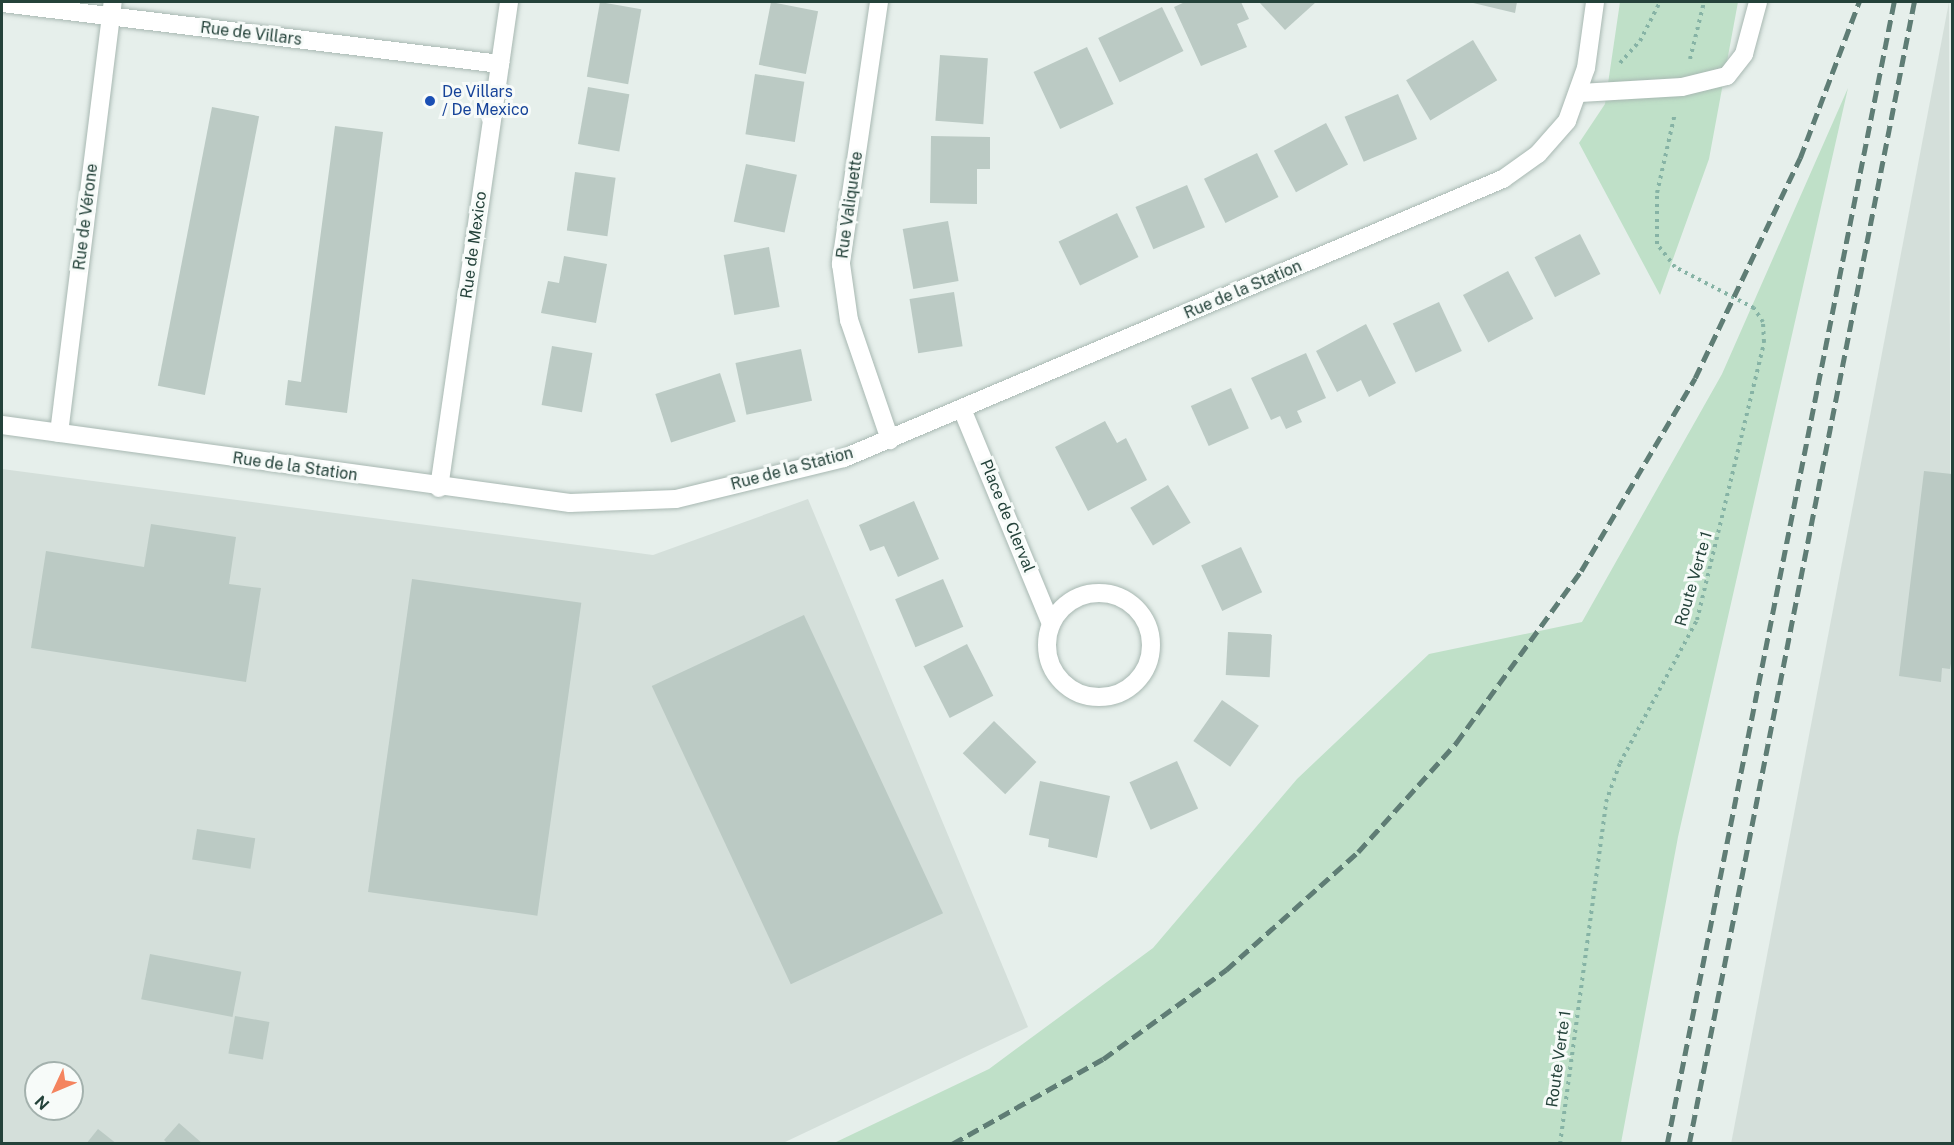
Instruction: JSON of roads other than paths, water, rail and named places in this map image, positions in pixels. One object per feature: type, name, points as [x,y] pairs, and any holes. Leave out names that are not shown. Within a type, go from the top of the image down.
[{"type":"street","name":"Rue de Mexico","points":[[439,488],[509,2]]},
{"type":"street","name":"Rue Valiquette","points":[[879,2],[841,264],[849,320],[890,440]]},
{"type":"street","name":"Rue de la Station","points":[[2,425],[439,488],[570,503],[676,499],[844,458],[1488,187],[1522,167],[1555,136],[1580,93],[1586,68],[1595,2]]},
{"type":"street","points":[[1580,93],[1682,87],[1727,76],[1744,54],[1758,2]]},
{"type":"street","name":"Rue de Villars","points":[[2,3],[112,9],[500,64]]},
{"type":"street","name":"Rue de Vérone","points":[[58,433],[112,9]]},
{"type":"street","name":"Place de Clerval","points":[[962,409],[1051,624],[1048,660],[1070,689],[1104,698],[1121,693],[1146,669],[1151,653],[1145,621],[1121,598],[1105,593],[1080,597],[1060,610],[1051,624]]},
{"type":"railway","points":[[952,1144],[1103,1059],[1226,970],[1358,852],[1456,743],[1581,571],[1695,378],[1800,158],[1859,2]]},
{"type":"railway","points":[[1667,1144],[1894,2]]},
{"type":"railway","points":[[1689,1144],[1914,2]]},
{"type":"place","name":"De Villars / De Mexico","points":[[430,101]]}]
